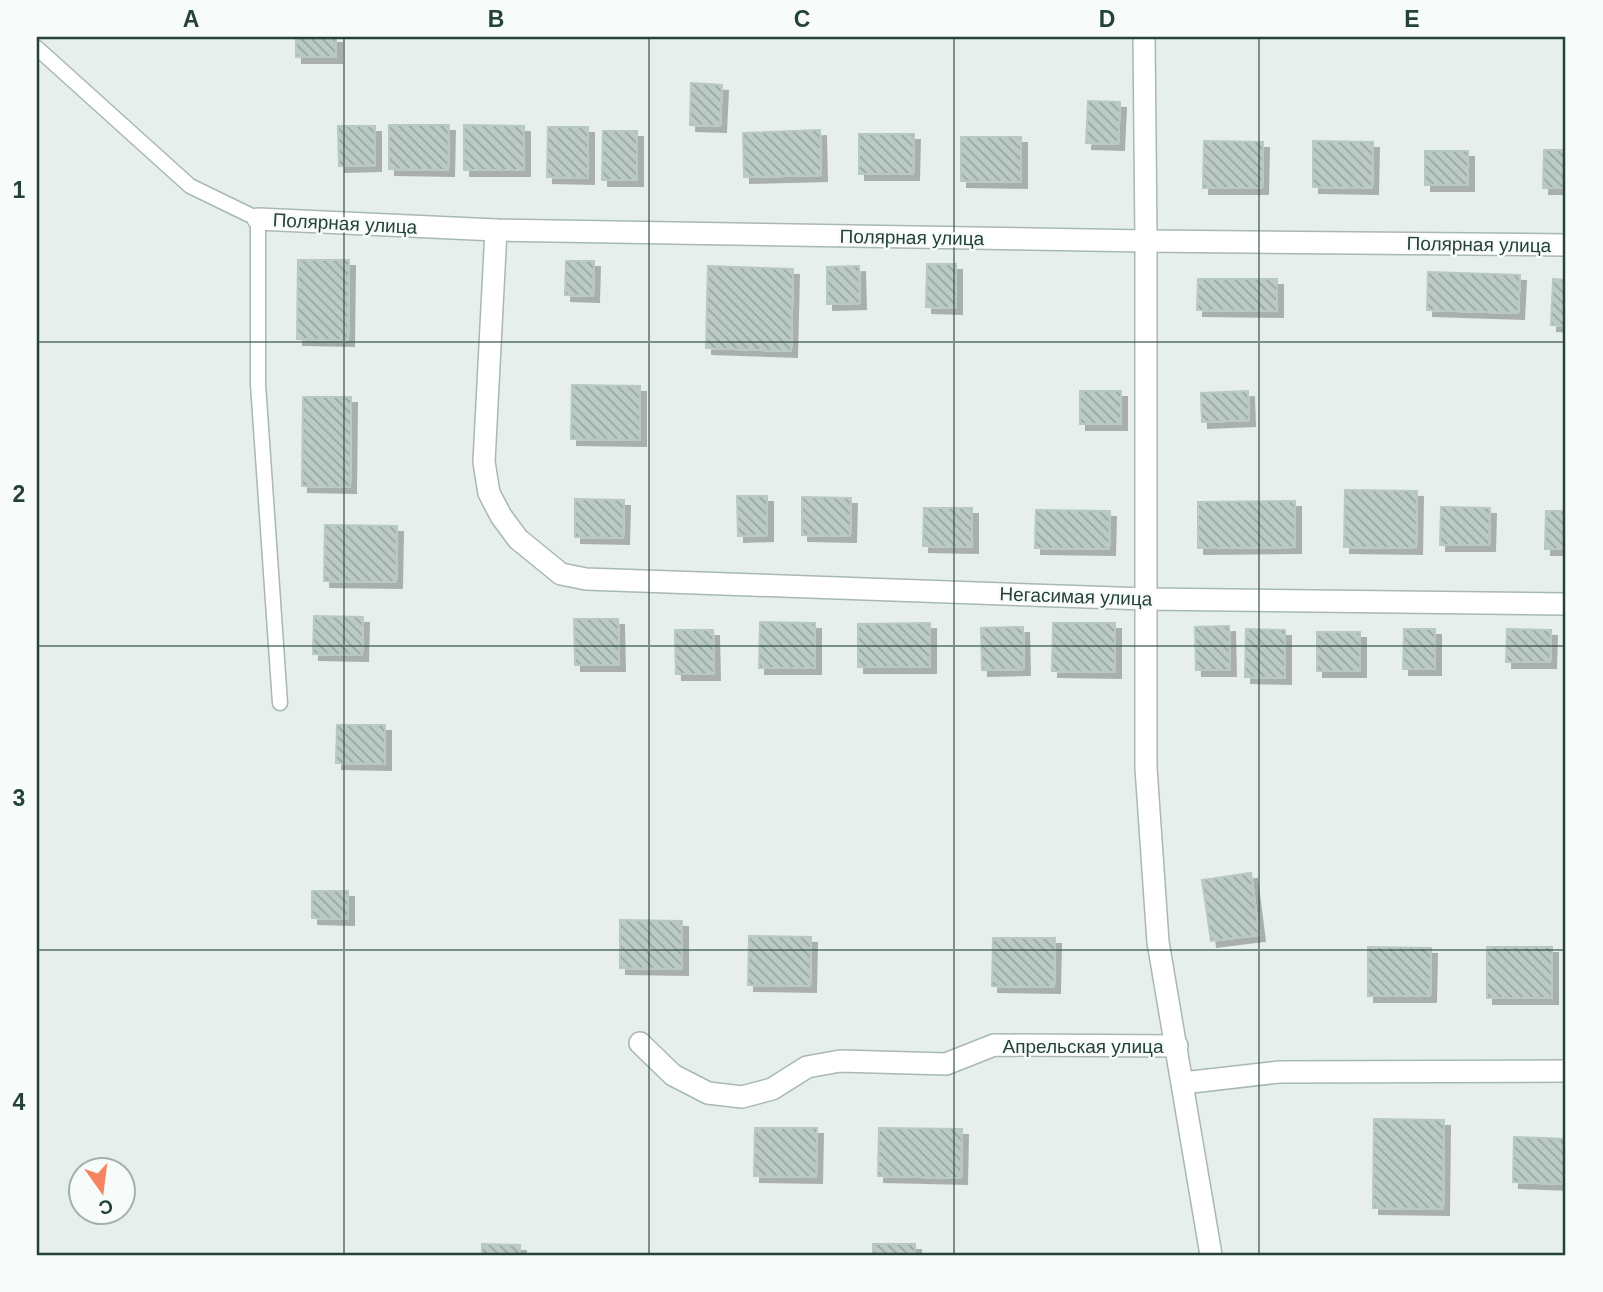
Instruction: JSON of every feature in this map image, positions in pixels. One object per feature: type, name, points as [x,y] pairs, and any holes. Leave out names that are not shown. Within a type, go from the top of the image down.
[{"type":"street","points":[[1144,37],[1147,781],[1158,942],[1211,1255]]},
{"type":"street","name":"Полярная улица","points":[[258,219],[496,230],[1566,245]]},
{"type":"street","name":"Негасимая улица","points":[[496,230],[484,462],[489,493],[501,516],[518,539],[561,574],[586,579],[1145,599],[1566,604]]},
{"type":"street","name":"Апрельская улица","points":[[640,1043],[673,1075],[708,1093],[742,1097],[772,1089],[807,1067],[840,1061],[946,1064],[994,1045],[1177,1046]]},
{"type":"street","points":[[1183,1083],[1279,1072],[1566,1071]]},
{"type":"lane","points":[[37,48],[190,186],[258,219],[258,384],[280,703]]},
{"type":"building","points":[[296,37],[336,37],[336,57],[296,57]]},
{"type":"building","points":[[691,83],[722,85],[720,126],[690,125]]},
{"type":"building","points":[[1088,101],[1120,102],[1118,144],[1086,143]]},
{"type":"building","points":[[389,125],[449,125],[448,170],[389,169]]},
{"type":"building","points":[[464,125],[524,126],[524,170],[464,170]]},
{"type":"building","points":[[338,126],[375,126],[375,165],[339,166]]},
{"type":"building","points":[[548,127],[588,127],[588,178],[547,177]]},
{"type":"building","points":[[820,130],[821,175],[744,177],[743,133]]},
{"type":"building","points":[[603,131],[637,131],[637,180],[602,180]]},
{"type":"building","points":[[859,134],[914,134],[913,174],[859,174]]},
{"type":"building","points":[[961,137],[1021,137],[1021,182],[961,181]]},
{"type":"building","points":[[1204,141],[1263,142],[1262,188],[1203,188]]},
{"type":"building","points":[[1313,141],[1373,142],[1372,188],[1313,187]]},
{"type":"building","points":[[1544,150],[1566,150],[1566,188],[1543,188]]},
{"type":"building","points":[[1425,151],[1468,151],[1468,185],[1425,185]]},
{"type":"building","points":[[298,260],[349,260],[348,340],[297,339]]},
{"type":"building","points":[[566,261],[594,261],[593,296],[565,295]]},
{"type":"building","points":[[927,264],[956,264],[956,308],[926,307]]},
{"type":"building","points":[[708,266],[793,269],[791,351],[706,348]]},
{"type":"building","points":[[859,266],[860,303],[827,304],[827,267]]},
{"type":"building","points":[[1428,272],[1520,275],[1518,313],[1427,310]]},
{"type":"building","points":[[1198,279],[1277,279],[1277,311],[1197,310]]},
{"type":"building","points":[[1553,279],[1566,280],[1566,326],[1551,325]]},
{"type":"building","points":[[572,385],[640,386],[640,440],[571,439]]},
{"type":"building","points":[[1080,391],[1121,391],[1121,424],[1080,424]]},
{"type":"building","points":[[1248,391],[1249,420],[1202,422],[1201,393]]},
{"type":"building","points":[[303,397],[351,397],[350,487],[302,486]]},
{"type":"building","points":[[1345,490],[1417,491],[1416,548],[1344,547]]},
{"type":"building","points":[[737,496],[767,496],[767,535],[738,536]]},
{"type":"building","points":[[802,497],[851,498],[850,536],[802,535]]},
{"type":"building","points":[[575,499],[624,500],[623,538],[575,537]]},
{"type":"building","points":[[1295,501],[1295,547],[1198,548],[1198,502]]},
{"type":"building","points":[[1441,507],[1490,508],[1489,545],[1440,545]]},
{"type":"building","points":[[924,508],[972,508],[972,547],[923,546]]},
{"type":"building","points":[[1036,510],[1110,511],[1109,549],[1035,548]]},
{"type":"building","points":[[1546,511],[1566,511],[1566,549],[1545,549]]},
{"type":"building","points":[[325,525],[397,526],[396,582],[324,581]]},
{"type":"building","points":[[314,616],[363,617],[362,655],[313,654]]},
{"type":"building","points":[[574,619],[618,619],[619,665],[575,665]]},
{"type":"building","points":[[760,622],[815,623],[815,668],[759,668]]},
{"type":"building","points":[[930,623],[930,667],[858,667],[858,624]]},
{"type":"building","points":[[1053,623],[1115,623],[1115,672],[1052,671]]},
{"type":"building","points":[[1229,626],[1230,670],[1196,670],[1195,627]]},
{"type":"building","points":[[1023,627],[1024,669],[982,670],[981,628]]},
{"type":"building","points":[[1246,629],[1285,630],[1285,678],[1245,677]]},
{"type":"building","points":[[1404,629],[1435,629],[1435,669],[1403,669]]},
{"type":"building","points":[[1507,629],[1551,630],[1550,662],[1506,662]]},
{"type":"building","points":[[675,630],[713,630],[714,674],[676,674]]},
{"type":"building","points":[[1317,632],[1360,632],[1360,671],[1317,671]]},
{"type":"building","points":[[337,725],[385,725],[385,764],[336,763]]},
{"type":"building","points":[[1251,873],[1259,935],[1211,941],[1202,880]]},
{"type":"building","points":[[312,891],[348,891],[348,919],[312,918]]},
{"type":"building","points":[[620,920],[682,921],[682,969],[620,968]]},
{"type":"building","points":[[749,936],[811,937],[810,986],[748,985]]},
{"type":"building","points":[[993,938],[1055,938],[1054,987],[992,986]]},
{"type":"building","points":[[1368,947],[1431,948],[1430,996],[1368,996]]},
{"type":"building","points":[[1487,947],[1552,947],[1552,998],[1487,998]]},
{"type":"building","points":[[1374,1119],[1444,1120],[1443,1209],[1373,1208]]},
{"type":"building","points":[[755,1128],[817,1128],[816,1177],[754,1176]]},
{"type":"building","points":[[879,1128],[962,1129],[961,1178],[878,1176]]},
{"type":"building","points":[[1514,1137],[1566,1139],[1566,1184],[1513,1182]]},
{"type":"building","points":[[482,1244],[520,1245],[520,1255],[482,1255]]},
{"type":"building","points":[[873,1244],[915,1244],[915,1255],[873,1255]]}]
